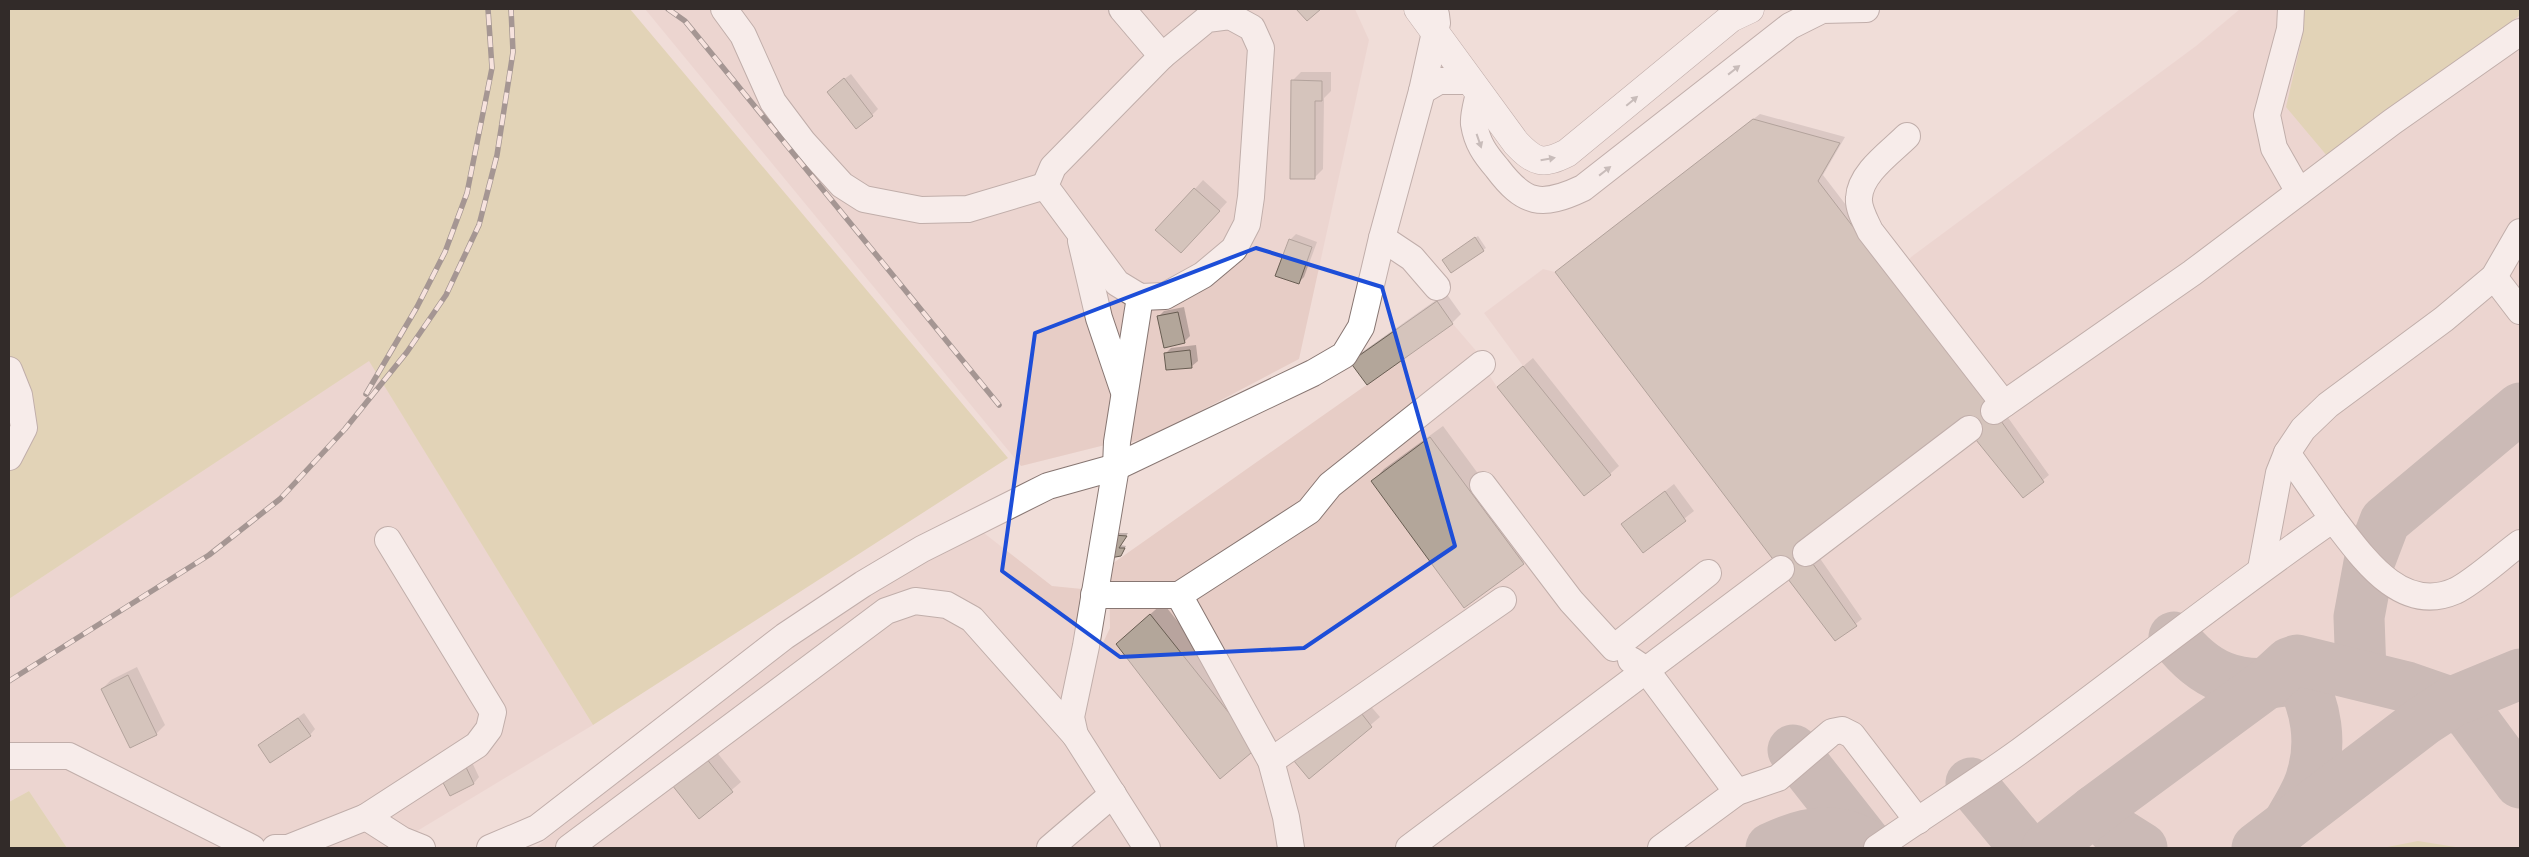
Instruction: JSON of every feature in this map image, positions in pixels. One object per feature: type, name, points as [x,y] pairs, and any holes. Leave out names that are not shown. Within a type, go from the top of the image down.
[{"type":"main road","points":[[1418,9],[1435,20],[1474,87],[1510,137],[1528,155],[1540,161],[1552,160],[1567,152],[1599,128],[1731,18],[1750,9]]},
{"type":"lane","points":[[724,9],[743,35],[773,102],[803,142],[842,185],[864,199],[921,210],[968,209],[1045,186],[1054,167],[1162,56],[1207,19],[1230,16],[1252,28],[1261,48],[1251,197],[1247,224],[1234,249],[1203,275],[1165,296],[1140,296],[1117,282],[1045,186]]},
{"type":"lane","points":[[1122,9],[1162,56]]},
{"type":"lane","points":[[1422,91],[1439,81],[1474,87],[1474,122],[1479,146],[1512,189],[1529,199],[1554,199],[1583,188],[1790,26],[1822,10],[1866,9]]},
{"type":"lane","points":[[2291,9],[2290,29],[2268,114],[2274,148],[2299,192]]},
{"type":"lane","points":[[490,848],[537,828],[784,636],[922,549],[1048,486],[1116,467],[1313,373],[1344,355],[1361,327],[1382,238],[1422,91],[1435,20]]},
{"type":"lane","points":[[1908,136],[1867,177],[1859,197],[1862,215],[1870,231],[1999,407],[2192,273],[2392,122],[2520,32]]},
{"type":"lane","points":[[2261,569],[2279,474],[2287,453],[2303,429],[2328,405],[2444,319],[2494,277],[2520,232]]},
{"type":"lane","points":[[1079,233],[1099,318],[1124,394]]},
{"type":"lane","points":[[1382,238],[1412,258],[1437,287]]},
{"type":"lane","points":[[2494,277],[2520,311]]},
{"type":"lane","points":[[1075,734],[1071,717],[1116,467],[1124,394],[1140,296]]},
{"type":"lane","points":[[1094,595],[1179,595],[1309,511],[1330,485],[1482,364]]},
{"type":"lane","points":[[9,370],[20,395],[24,428],[9,457]]},
{"type":"lane","points":[[1806,553],[1970,429]]},
{"type":"lane","points":[[2287,453],[2332,519],[2376,573],[2397,589],[2418,595],[2440,596],[2457,590],[2520,543]]},
{"type":"lane","points":[[1483,485],[1571,601],[1614,648],[1646,670],[1737,792]]},
{"type":"lane","points":[[1876,848],[2018,752],[2174,637],[2261,569],[2332,519]]},
{"type":"lane","points":[[275,848],[288,848],[366,817],[476,745],[489,729],[493,712],[388,540]]},
{"type":"lane","points":[[1409,848],[1781,569]]},
{"type":"lane","points":[[1614,648],[1708,573]]},
{"type":"lane","points":[[1179,595],[1271,761],[1286,817],[1290,848]]},
{"type":"lane","points":[[1271,761],[1503,600]]},
{"type":"lane","points":[[569,848],[886,611],[915,601],[947,605],[972,619],[1075,734],[1148,848]]},
{"type":"lane","points":[[1661,848],[1737,792],[1778,778],[1832,732],[1842,730],[1852,735],[1918,821]]},
{"type":"lane","points":[[9,756],[69,756],[252,848]]},
{"type":"lane","points":[[1050,848],[1113,794]]},
{"type":"lane","points":[[366,817],[402,840],[422,848]]},
{"type":"highlighted area","points":[[1256,248],[1382,287],[1455,546],[1304,648],[1120,657],[1002,571],[1035,333]]},
{"type":"shaded area","points":[[9,9],[630,9],[1008,458],[593,725],[369,361],[9,599]]},
{"type":"shaded area","points":[[645,9],[1355,9],[1369,40],[1299,359],[1151,437],[1128,443],[1117,442],[1021,466]]},
{"type":"shaded area","points":[[2240,9],[2520,9],[2520,848],[535,848],[733,688],[864,594],[980,530],[1052,586],[1082,589],[1086,646],[1100,649],[1110,628],[1109,566],[1453,324],[1478,353],[1482,364],[1497,387],[1523,366],[1484,313],[1543,269],[1555,272],[1753,119],[1840,143],[1818,181],[1895,284],[1911,257],[2196,46]]},
{"type":"shaded area","points":[[2306,9],[2520,9],[2520,15],[2328,157],[2286,107],[2302,38],[2292,22]]},
{"type":"shaded area","points":[[369,360],[593,725],[389,848],[67,848],[29,791],[9,802],[9,599]]},
{"type":"shaded area","points":[[29,791],[67,848],[9,848],[9,802]]},
{"type":"shaded area","points":[[2418,841],[2462,848],[2382,848]]},
{"type":"building","points":[[1296,9],[1321,9],[1307,21]]},
{"type":"building","points":[[844,78],[873,116],[856,129],[827,92]]},
{"type":"building","points":[[1291,80],[1322,81],[1322,101],[1315,101],[1315,179],[1290,179]]},
{"type":"building","points":[[1753,119],[1840,143],[1818,181],[1994,411],[2044,482],[2023,498],[1972,435],[1808,557],[1857,626],[1835,641],[1555,272]]},
{"type":"building","points":[[1194,188],[1220,211],[1181,253],[1155,230]]},
{"type":"building","points":[[1475,237],[1484,251],[1451,273],[1442,260]]},
{"type":"building","points":[[1289,239],[1312,247],[1299,284],[1275,276]]},
{"type":"building","points":[[1437,301],[1453,324],[1367,385],[1350,362]]},
{"type":"building","points":[[1178,312],[1185,343],[1164,348],[1157,316]]},
{"type":"building","points":[[1190,350],[1192,368],[1166,370],[1164,353]]},
{"type":"building","points":[[1523,366],[1611,475],[1584,496],[1497,387]]},
{"type":"building","points":[[1430,437],[1524,564],[1464,608],[1371,481]]},
{"type":"building","points":[[1665,491],[1686,521],[1643,553],[1621,524]]},
{"type":"building","points":[[1113,535],[1127,536],[1119,548],[1125,548],[1121,556],[1110,558]]},
{"type":"building","points":[[1150,614],[1257,748],[1220,779],[1116,644]]},
{"type":"building","points":[[128,675],[157,735],[130,748],[101,689]]},
{"type":"building","points":[[1358,709],[1372,727],[1309,779],[1294,761]]},
{"type":"building","points":[[298,718],[311,736],[270,763],[258,745]]},
{"type":"building","points":[[706,758],[733,792],[699,819],[672,785]]},
{"type":"building","points":[[464,763],[474,784],[450,796],[439,775]]},
{"type":"taxiway","points":[[2361,674],[2359,617],[2369,563],[2385,521],[2520,408]]},
{"type":"taxiway","points":[[2174,637],[2197,662],[2223,677],[2252,683],[2285,681]]},
{"type":"taxiway","points":[[2047,848],[2095,810],[2266,684],[2289,663],[2297,660],[2407,687],[2459,705],[2472,718],[2520,783]]},
{"type":"taxiway","points":[[2257,848],[2423,721],[2452,702],[2520,674]]},
{"type":"taxiway","points":[[2288,824],[2305,794],[2317,750],[2316,725],[2306,689],[2300,678]]},
{"type":"taxiway","points":[[1793,750],[1870,848]]},
{"type":"taxiway","points":[[1971,783],[2025,848]]},
{"type":"taxiway","points":[[2095,810],[2115,831],[2142,848]]},
{"type":"taxiway","points":[[1771,848],[1810,834],[1822,833],[1835,833],[1847,836],[1872,848]]},
{"type":"railway","points":[[366,394],[417,307],[445,252],[467,193],[492,68],[488,9]]},
{"type":"railway","points":[[9,681],[209,555],[280,499],[345,429],[407,352],[446,295],[479,225],[497,155],[513,52],[511,9]]},
{"type":"railway","points":[[668,9],[685,21],[999,405]]}]
